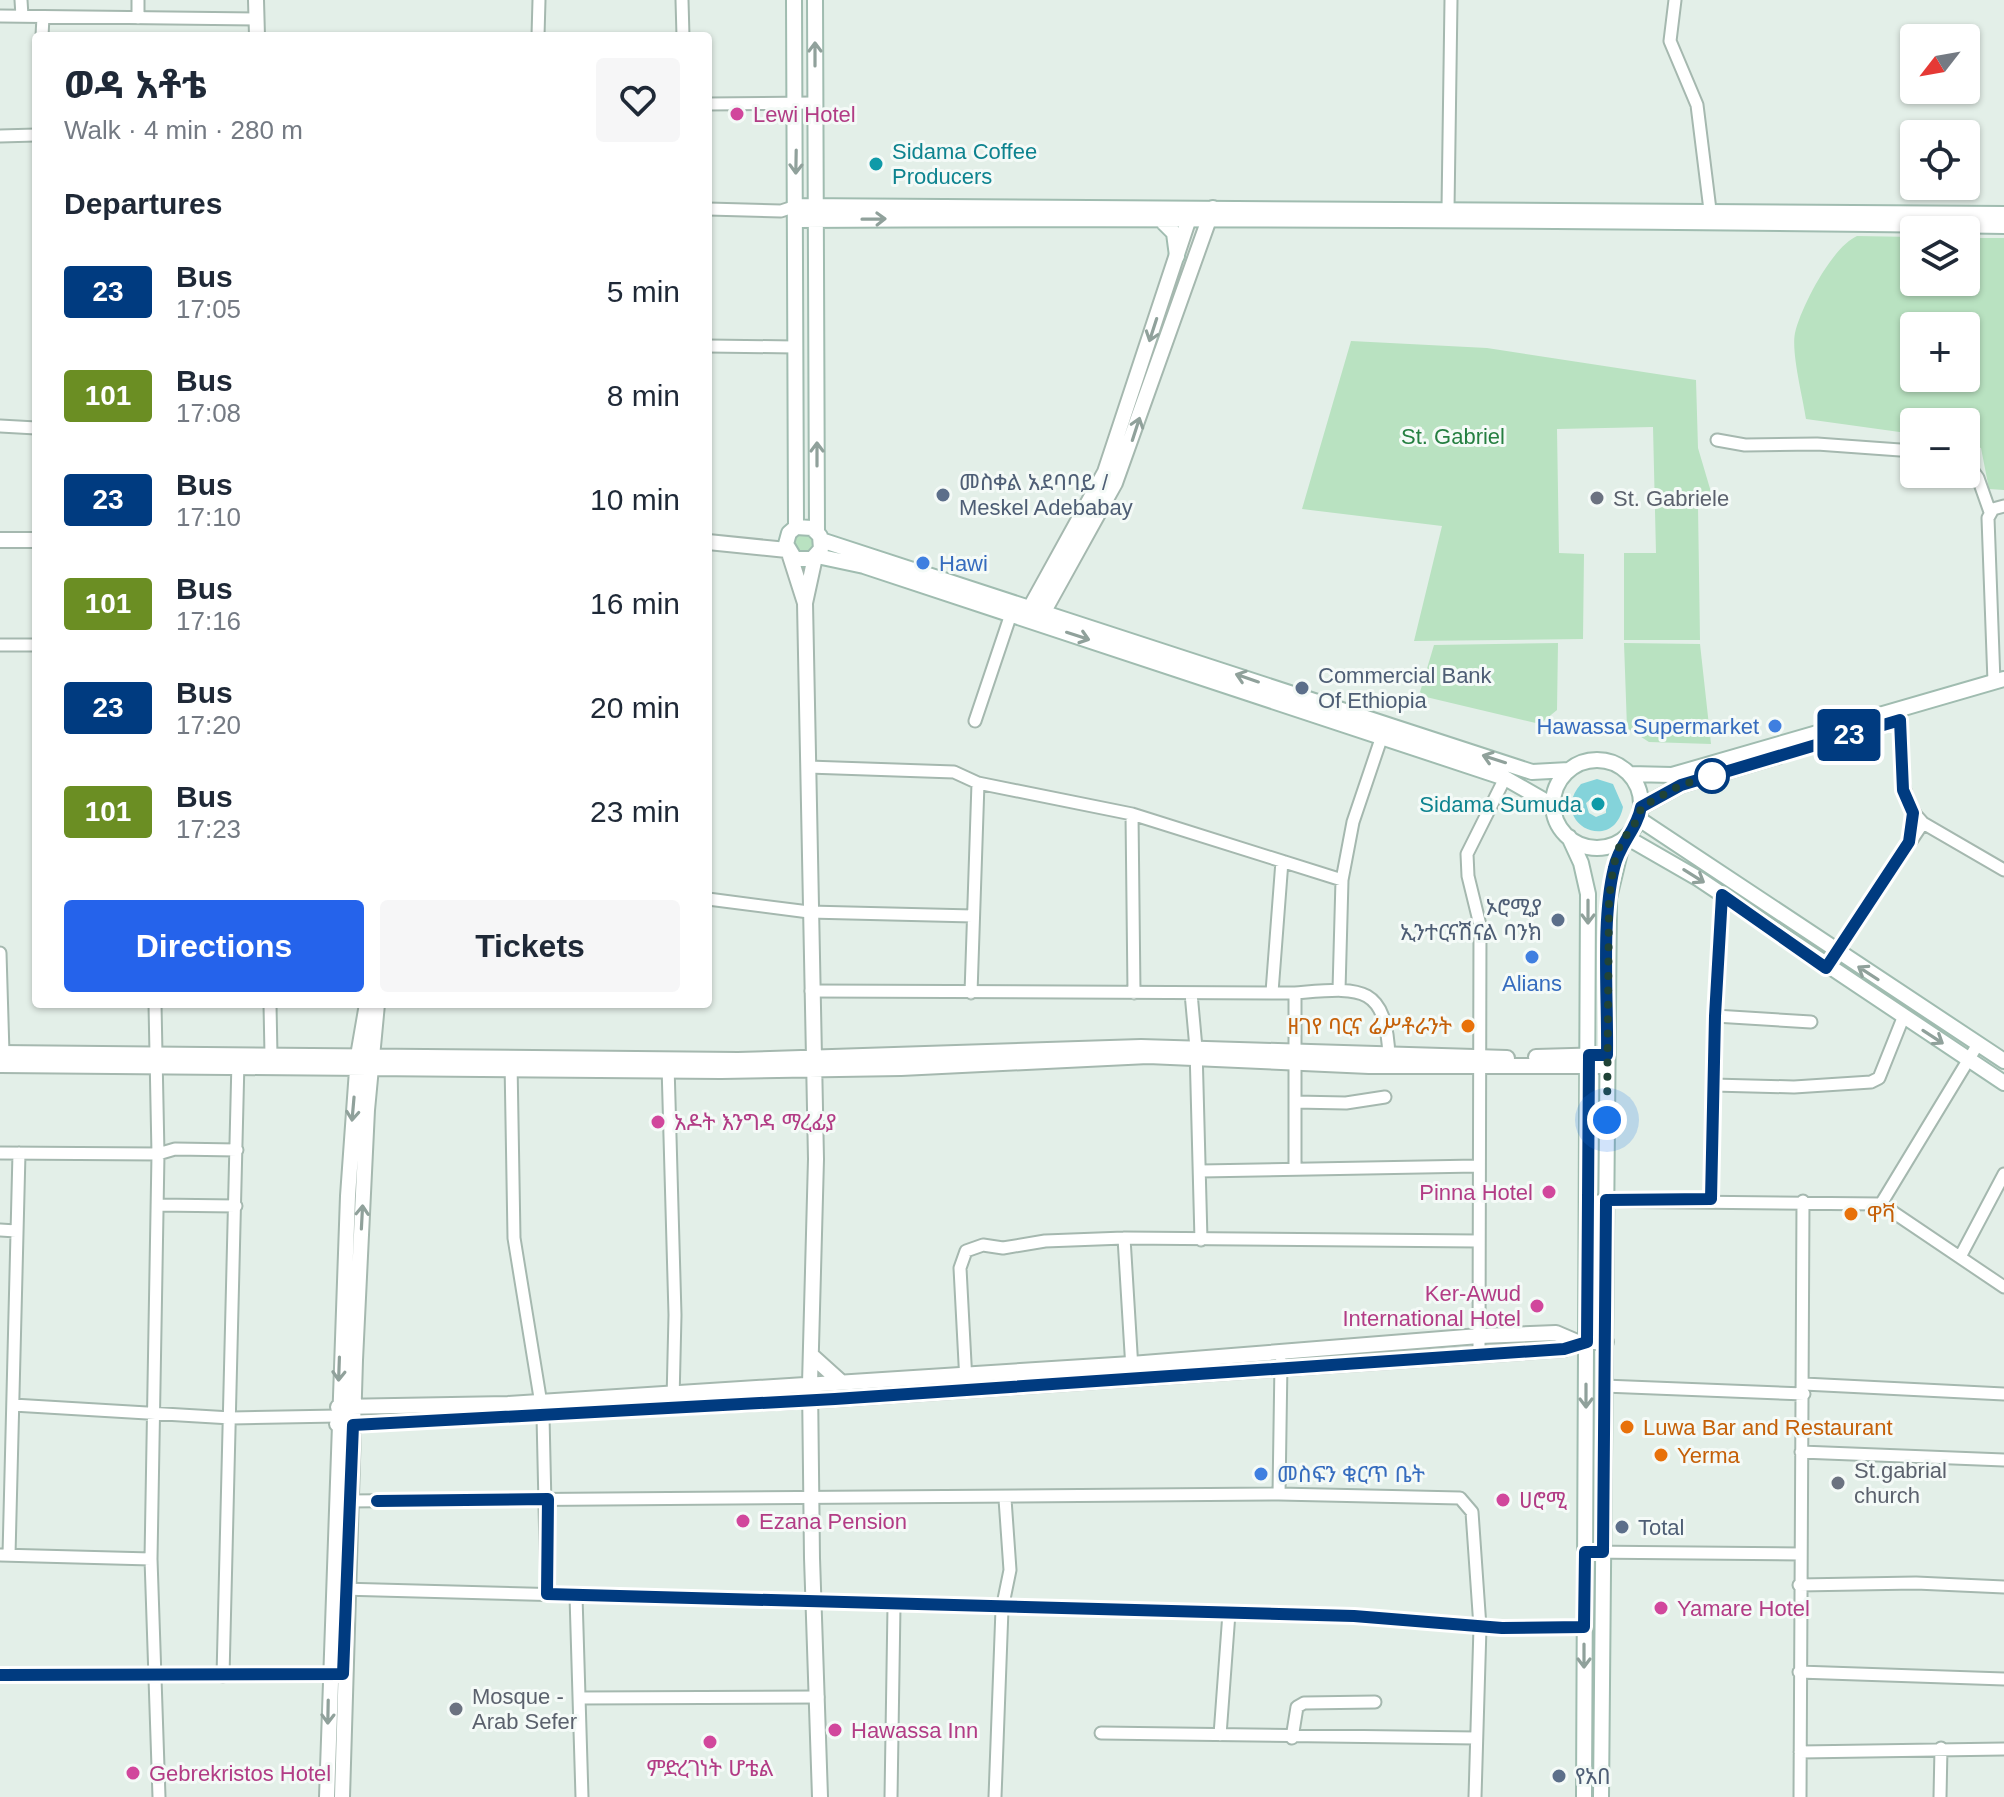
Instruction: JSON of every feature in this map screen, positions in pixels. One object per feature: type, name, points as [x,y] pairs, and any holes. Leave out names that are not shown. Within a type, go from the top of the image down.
[{"type":"main road","points":[[256,0],[257,32]]},
{"type":"main road","points":[[794,0],[797,103],[790,542],[805,603],[816,1159],[810,1384],[820,1797]]},
{"type":"main road","points":[[805,603],[819,536],[815,0]]},
{"type":"main road","points":[[1212,214],[1448,209],[2004,214]]},
{"type":"main road","points":[[815,212],[1160,219],[1190,213]]},
{"type":"main road","points":[[796,213],[1190,213],[2004,226]]},
{"type":"main road","points":[[1029,614],[1105,472],[1190,213]]},
{"type":"main road","points":[[1029,614],[1120,472],[1190,265],[1212,214]]},
{"type":"main road","points":[[1160,219],[1174,233],[1177,256]]},
{"type":"main road","points":[[712,542],[748,545],[790,542],[806,526],[819,536],[1029,614],[1505,778],[1554,806]]},
{"type":"main road","points":[[0,540],[32,540]]},
{"type":"main road","points":[[790,542],[801,561],[816,557],[864,566],[1029,614],[1532,772],[1569,770],[1584,762],[1600,760],[1616,764],[1630,774],[1639,789],[1640,813]]},
{"type":"main road","points":[[1601,1797],[1609,898],[1614,867],[1640,813],[1681,785],[1900,720],[2001,684]]},
{"type":"main road","points":[[1630,774],[1672,775],[2001,684]]},
{"type":"main road","points":[[1569,770],[1557,786],[1554,806],[1558,823],[1569,837],[1581,863],[1588,894],[1587,1201],[1582,1342],[1584,1797]]},
{"type":"main road","points":[[1640,813],[1836,952],[2004,1061]]},
{"type":"main road","points":[[1569,837],[1591,848],[1608,847],[1625,839],[1655,852],[2004,1083]]},
{"type":"main road","points":[[1614,867],[1630,853],[1655,852]]},
{"type":"main road","points":[[327,1797],[336,1674],[342,1414],[367,1008]]},
{"type":"main road","points":[[364,1062],[376,1008]]},
{"type":"main road","points":[[1,1057],[668,1065],[813,1063],[1096,1048],[1478,1062],[1607,1061]]},
{"type":"main road","points":[[238,1060],[271,1055],[364,1062]]},
{"type":"main road","points":[[1295,1057],[1389,1057],[1478,1062]]},
{"type":"main road","points":[[342,1414],[785,1385],[966,1381],[1132,1371],[1280,1359],[1479,1336],[1556,1333],[1582,1342],[1606,1342]]},
{"type":"main road","points":[[1280,1359],[1564,1349],[1582,1342]]},
{"type":"main road","points":[[811,1359],[841,1382]]},
{"type":"main road","points":[[785,1385],[811,1359]]},
{"type":"main road","points":[[342,1414],[353,1425],[543,1416],[835,1399],[966,1381]]},
{"type":"main road","points":[[811,1423],[835,1399]]},
{"type":"main road","points":[[785,1401],[811,1423]]},
{"type":"main road","points":[[342,1500],[353,1425]]},
{"type":"main road","points":[[336,1674],[342,1797]]},
{"type":"street","points":[[21,0],[22,16]]},
{"type":"street","points":[[138,0],[138,18]]},
{"type":"street","points":[[538,32],[539,0]]},
{"type":"street","points":[[682,0],[683,32]]},
{"type":"street","points":[[1448,209],[1451,0]]},
{"type":"street","points":[[1675,0],[1670,41],[1697,105],[1710,210]]},
{"type":"street","points":[[0,16],[257,19]]},
{"type":"street","points":[[42,32],[43,17]]},
{"type":"street","points":[[712,104],[815,103]]},
{"type":"street","points":[[0,136],[32,135]]},
{"type":"street","points":[[712,209],[796,213]]},
{"type":"street","points":[[712,346],[795,347]]},
{"type":"street","points":[[0,426],[32,428]]},
{"type":"street","points":[[1717,440],[1745,445],[1817,444],[1900,450]]},
{"type":"street","points":[[1980,484],[1990,512],[2001,684]]},
{"type":"street","points":[[1990,512],[2004,506]]},
{"type":"street","points":[[975,721],[1029,614]]},
{"type":"street","points":[[0,645],[32,645]]},
{"type":"street","points":[[1900,720],[1903,790],[1913,813],[1923,823],[2004,870]]},
{"type":"street","points":[[1339,990],[1342,880],[1353,822],[1382,736]]},
{"type":"street","points":[[808,767],[942,770],[978,783],[1132,814],[1342,880]]},
{"type":"street","points":[[1479,1352],[1477,1166],[1480,925],[1468,876],[1467,854],[1505,778]]},
{"type":"street","points":[[971,993],[978,783]]},
{"type":"street","points":[[1909,842],[1913,813]]},
{"type":"street","points":[[1132,814],[1134,993]]},
{"type":"street","points":[[1826,968],[1909,842],[1920,832],[1923,823]]},
{"type":"street","points":[[1272,992],[1282,861]]},
{"type":"street","points":[[1711,1199],[1715,1016],[1722,895]]},
{"type":"street","points":[[712,900],[809,912],[973,916]]},
{"type":"street","points":[[0,953],[1,1057]]},
{"type":"street","points":[[811,991],[1295,993],[1339,990],[1368,997],[1383,1010],[1387,1022],[1389,1057]]},
{"type":"street","points":[[1191,993],[1201,1171],[1201,1240]]},
{"type":"street","points":[[1295,993],[1295,1168]]},
{"type":"street","points":[[155,1008],[158,1154],[151,1559],[159,1797]]},
{"type":"street","points":[[270,1008],[271,1055]]},
{"type":"street","points":[[1715,1016],[1811,1022]]},
{"type":"street","points":[[1713,1085],[1794,1087],[1871,1082],[1879,1078],[1903,1018]]},
{"type":"street","points":[[1881,1204],[1978,1044]]},
{"type":"street","points":[[223,1676],[238,1060]]},
{"type":"street","points":[[511,1062],[514,1238],[543,1416],[548,1499],[547,1594]]},
{"type":"street","points":[[668,1065],[675,1315],[673,1409]]},
{"type":"street","points":[[1295,1102],[1346,1103],[1385,1097]]},
{"type":"street","points":[[0,1153],[158,1154],[175,1149],[237,1150]]},
{"type":"street","points":[[19,1153],[13,1405],[4,1555],[151,1559]]},
{"type":"street","points":[[1201,1171],[1477,1166]]},
{"type":"street","points":[[1960,1257],[2004,1174]]},
{"type":"street","points":[[1587,1201],[1711,1199],[1881,1204],[2004,1287]]},
{"type":"street","points":[[1800,1797],[1803,1201]]},
{"type":"street","points":[[157,1205],[236,1206]]},
{"type":"street","points":[[0,1230],[16,1231]]},
{"type":"street","points":[[966,1381],[960,1268],[966,1251],[983,1245],[1011,1248],[1045,1241],[1124,1238],[1478,1241]]},
{"type":"street","points":[[1124,1238],[1132,1371]]},
{"type":"street","points":[[1279,1494],[1280,1359]]},
{"type":"street","points":[[1604,1386],[2004,1394]]},
{"type":"street","points":[[13,1405],[231,1418],[342,1414]]},
{"type":"street","points":[[1801,1452],[2004,1460]]},
{"type":"street","points":[[342,1500],[1005,1499],[1279,1494],[1460,1498],[1472,1512],[1480,1627],[1475,1797]]},
{"type":"street","points":[[995,1797],[1002,1609],[1010,1570],[1005,1499]]},
{"type":"street","points":[[1585,1552],[1801,1554]]},
{"type":"street","points":[[1799,1585],[1916,1583],[2004,1587]]},
{"type":"street","points":[[339,1588],[1002,1609],[1354,1616],[1480,1627],[1584,1627]]},
{"type":"street","points":[[576,1596],[582,1797]]},
{"type":"street","points":[[891,1797],[894,1606]]},
{"type":"street","points":[[1220,1735],[1229,1613]]},
{"type":"street","points":[[1799,1672],[2004,1679]]},
{"type":"street","points":[[0,1675],[154,1677],[336,1674]]},
{"type":"street","points":[[580,1698],[818,1697]]},
{"type":"street","points":[[1292,1738],[1297,1707],[1304,1703],[1375,1702]]},
{"type":"street","points":[[1101,1733],[1292,1738],[1476,1738]]},
{"type":"street","points":[[1940,1797],[1941,1748]]},
{"type":"street","points":[[1800,1752],[2004,1749]]},
{"type":"green space","points":[[1857,236],[1900,237],[1900,296],[1980,296],[1980,238],[2004,238],[2004,490],[1989,489],[1980,448],[1980,408],[1900,408],[1900,432],[1806,419],[1796,363],[1795,333],[1819,279],[1838,252]]},
{"type":"green space","name":"St. Gabriel","points":[[1351,341],[1487,348],[1696,380],[1698,448],[1711,492],[1698,506],[1700,640],[1624,640],[1624,553],[1656,553],[1653,427],[1557,429],[1559,553],[1584,554],[1583,639],[1414,641],[1442,526],[1302,509]]},
{"type":"green space","points":[[804,532],[815,543],[804,554],[793,543]]},
{"type":"green space","points":[[1558,643],[1557,710],[1540,724],[1426,697],[1420,692],[1434,645]]},
{"type":"green space","points":[[1624,643],[1700,644],[1711,744],[1649,742],[1627,728]]},
{"type":"water","points":[[1597,779],[1613,784],[1623,807],[1617,822],[1607,829],[1596,831],[1577,821],[1572,811],[1573,798],[1581,784]],"holes":[[[1597,794],[1606,799],[1606,813],[1596,817],[1589,813],[1586,803]]]},
{"type":"bus line","name":"23","points":[[0,1675],[154,1677],[343,1674],[353,1425],[835,1399],[1479,1352],[1564,1349],[1577,1342],[1587,1342],[1589,1055],[1607,1055],[1609,898],[1614,867],[1623,840],[1634,829],[1641,807],[1681,785],[1900,720],[1903,790],[1913,813],[1909,821],[1909,842],[1826,968],[1722,895],[1715,1016],[1711,1199],[1606,1200],[1603,1552],[1585,1552],[1584,1627],[1480,1627],[1354,1616],[1002,1609],[547,1594],[548,1499],[377,1501]]},
{"type":"place","name":"Lewi Hotel","points":[[737,114]]},
{"type":"place","name":"Sidama Coffee Producers","points":[[876,164]]},
{"type":"place","name":"መስቀል አደባባይ / Meskel Adebabay","points":[[943,495]]},
{"type":"place","name":"St. Gabriele","points":[[1597,498]]},
{"type":"place","name":"Hawi","points":[[923,563]]},
{"type":"place","name":"Commercial Bank Of Ethiopia","points":[[1302,688]]},
{"type":"place","name":"Hawassa Supermarket","points":[[1775,726]]},
{"type":"place","name":"Sidama Sumuda","points":[[1598,804]]},
{"type":"place","name":"ኦሮሚያ ኢንተርናሽናል ባንክ","points":[[1558,920]]},
{"type":"place","name":"Alians","points":[[1532,957]]},
{"type":"place","name":"ዘገየ ባርና ሬሥቶራንት","points":[[1468,1026]]},
{"type":"place","name":"አዶት እንግዳ ማረፊያ","points":[[658,1122]]},
{"type":"place","name":"Pinna Hotel","points":[[1549,1192]]},
{"type":"place","name":"ዋቫ","points":[[1851,1214]]},
{"type":"place","name":"Ker-Awud International Hotel","points":[[1537,1306]]},
{"type":"place","name":"Luwa Bar and Restaurant","points":[[1627,1427]]},
{"type":"place","name":"Yerma","points":[[1661,1455]]},
{"type":"place","name":"መስፍን ቁርጥ ቤት","points":[[1261,1474]]},
{"type":"place","name":"St.gabrial church","points":[[1838,1483]]},
{"type":"place","name":"ሀሮሚ","points":[[1503,1500]]},
{"type":"place","name":"Ezana Pension","points":[[743,1521]]},
{"type":"place","name":"Total","points":[[1622,1527]]},
{"type":"place","name":"Yamare Hotel","points":[[1661,1608]]},
{"type":"place","name":"Mosque - Arab Sefer","points":[[456,1709]]},
{"type":"place","name":"Hawassa Inn","points":[[835,1730]]},
{"type":"place","name":"ምድረገነት ሆቴል","points":[[710,1742]]},
{"type":"place","name":"Gebrekristos Hotel","points":[[133,1773]]},
{"type":"place","name":"የአበ","points":[[1559,1776]]},
{"type":"route","points":[[1607,1120],[1609,898],[1614,867],[1623,840],[1639,819],[1641,807],[1681,785],[1712,776]]}]
